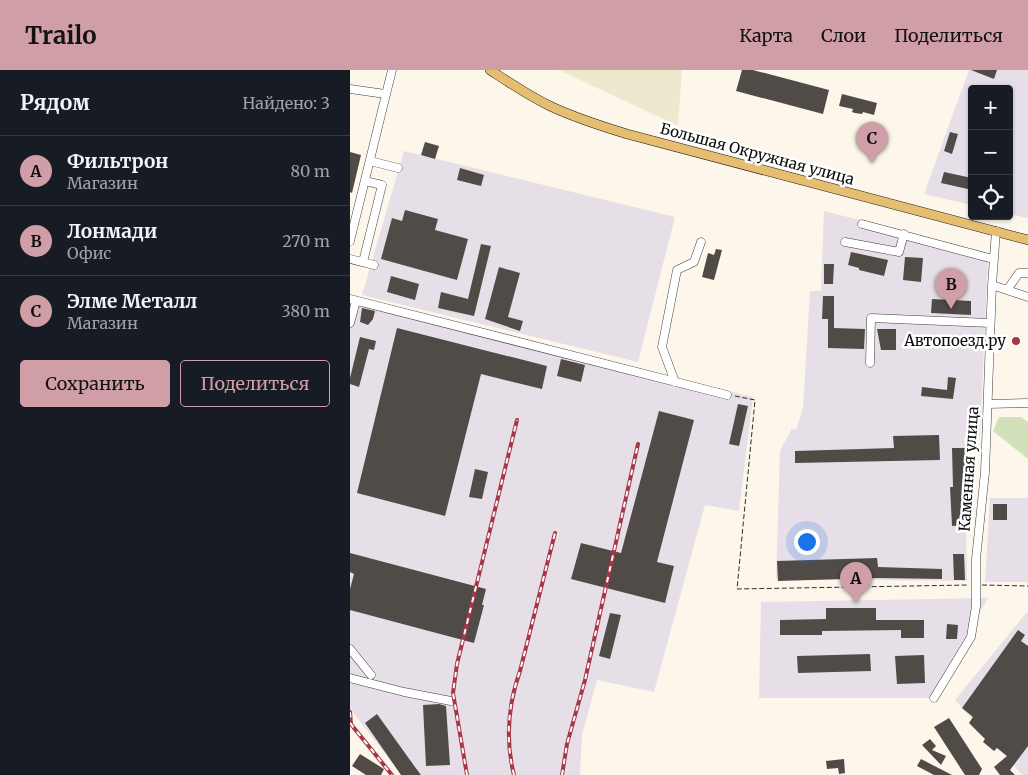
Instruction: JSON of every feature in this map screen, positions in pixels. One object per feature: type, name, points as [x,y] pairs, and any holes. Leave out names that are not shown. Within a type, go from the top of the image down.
[{"type":"main road","name":"Большая Окружная улица","points":[[490,70],[543,102],[584,120],[636,136],[1028,240]]},
{"type":"street","points":[[350,241],[392,70]]},
{"type":"street","points":[[350,89],[385,94]]},
{"type":"street","points":[[370,162],[398,168]]},
{"type":"street","points":[[362,262],[382,185],[365,181]]},
{"type":"street","points":[[862,224],[993,259]]},
{"type":"street","name":"Каменная улица","points":[[934,698],[971,638],[976,606],[976,559],[985,472],[990,323],[996,231]]},
{"type":"street","points":[[845,242],[899,252],[904,234]]},
{"type":"street","points":[[675,382],[662,348],[676,270],[694,262],[701,242]]},
{"type":"street","points":[[350,259],[374,265]]},
{"type":"street","points":[[1007,290],[1019,273],[1028,273]]},
{"type":"street","points":[[992,285],[1028,297]]},
{"type":"street","points":[[350,323],[353,300],[727,395]]},
{"type":"street","points":[[870,364],[871,318],[990,323]]},
{"type":"street","points":[[988,404],[1028,404]]},
{"type":"street","points":[[350,649],[371,675]]},
{"type":"street","points":[[350,678],[404,692],[451,701]]},
{"type":"path","points":[[727,395],[755,400],[737,588],[1028,586]]},
{"type":"shaded area","points":[[559,70],[682,70],[678,126]]},
{"type":"shaded area","points":[[969,70],[1028,70],[1028,218],[1013,215],[1013,85],[968,85],[968,204],[924,194]]},
{"type":"shaded area","points":[[404,151],[675,217],[638,362],[362,295]]},
{"type":"shaded area","points":[[824,211],[907,232],[988,256],[980,437],[964,438],[965,445],[968,447],[968,480],[965,481],[967,581],[776,579],[780,451],[792,428],[796,430],[803,408],[810,291],[821,291]]},
{"type":"shaded area","points":[[350,294],[753,397],[739,511],[705,505],[654,692],[597,680],[582,735],[580,775],[402,775],[350,709]]},
{"type":"shaded area","points":[[990,498],[1028,498],[1028,582],[985,582]]},
{"type":"shaded area","points":[[988,598],[930,698],[759,698],[761,602]]},
{"type":"shaded area","points":[[1027,612],[1028,775],[1022,775],[955,700]]},
{"type":"green space","points":[[999,417],[1021,417],[1028,422],[1028,459],[993,431]]},
{"type":"building","points":[[742,70],[753,70],[829,90],[823,114],[736,91]]},
{"type":"building","points":[[971,70],[997,70],[994,79]]},
{"type":"building","points":[[842,94],[877,103],[874,115],[863,112],[862,114],[855,113],[852,112],[853,109],[839,106]]},
{"type":"building","points":[[950,132],[958,134],[952,154],[944,151]]},
{"type":"building","points":[[425,142],[439,146],[435,159],[421,155]]},
{"type":"building","points":[[350,152],[361,155],[352,193],[350,192]]},
{"type":"building","points":[[460,168],[484,175],[481,186],[457,180]]},
{"type":"building","points":[[944,172],[968,177],[968,189],[941,183]]},
{"type":"building","points":[[405,210],[438,219],[435,230],[468,239],[457,280],[381,259],[392,218],[402,221]]},
{"type":"building","points":[[481,244],[491,246],[474,316],[438,308],[441,292],[468,299]]},
{"type":"building","points":[[716,249],[722,250],[714,280],[702,277],[708,253],[714,255]]},
{"type":"building","points":[[851,252],[888,260],[884,276],[859,270],[859,268],[848,265]]},
{"type":"building","points":[[905,257],[923,258],[921,282],[903,280]]},
{"type":"building","points":[[824,264],[834,264],[833,284],[824,284]]},
{"type":"building","points":[[499,267],[520,273],[508,317],[523,321],[520,331],[485,319]]},
{"type":"building","points":[[391,276],[419,284],[415,300],[387,292]]},
{"type":"building","points":[[823,296],[834,296],[834,328],[865,329],[864,349],[828,348],[828,319],[822,319]]},
{"type":"building","points":[[932,299],[971,301],[971,315],[931,313]]},
{"type":"building","points":[[362,308],[375,311],[373,319],[368,325],[360,322]]},
{"type":"building","points":[[397,328],[547,366],[542,389],[481,374],[445,516],[357,493]]},
{"type":"building","points":[[877,329],[896,329],[896,350],[881,350]]},
{"type":"building","points":[[360,337],[376,341],[374,350],[369,349],[359,387],[350,384],[350,378]]},
{"type":"building","points":[[561,359],[585,365],[581,382],[557,376]]},
{"type":"building","points":[[948,377],[956,378],[953,399],[921,396],[922,387],[947,390]]},
{"type":"building","points":[[738,404],[748,406],[739,446],[729,444]]},
{"type":"building","points":[[659,411],[694,420],[657,562],[674,566],[665,603],[571,579],[581,543],[621,553]]},
{"type":"building","points":[[939,435],[940,460],[795,463],[795,451],[894,448],[893,436]]},
{"type":"building","points":[[952,448],[967,448],[968,480],[963,480],[965,525],[952,526],[950,487],[953,487]]},
{"type":"building","points":[[475,469],[488,472],[482,499],[469,497]]},
{"type":"building","points":[[993,504],[1007,504],[1007,520],[993,520]]},
{"type":"building","points":[[350,553],[486,589],[482,605],[484,605],[474,643],[350,610],[350,589],[354,574],[350,572]]},
{"type":"building","points":[[953,554],[964,554],[965,580],[954,580]]},
{"type":"building","points":[[877,558],[878,567],[942,569],[942,579],[878,578],[778,581],[777,561]]},
{"type":"building","points":[[826,608],[876,608],[876,620],[924,620],[924,638],[901,638],[901,630],[822,631],[822,635],[780,635],[780,620],[826,619]]},
{"type":"building","points":[[610,613],[621,615],[610,659],[599,656]]},
{"type":"building","points":[[947,624],[958,625],[957,639],[946,639]]},
{"type":"building","points":[[1018,630],[1025,635],[1021,641],[1028,646],[1028,746],[1010,770],[1015,775],[1000,775],[994,767],[1007,756],[997,748],[994,751],[983,742],[985,739],[969,723],[973,717],[962,708]]},
{"type":"building","points":[[870,654],[871,671],[798,673],[797,656]]},
{"type":"building","points":[[924,655],[925,683],[897,684],[895,656]]},
{"type":"building","points":[[439,704],[446,706],[450,765],[426,766],[423,705]]},
{"type":"building","points":[[377,714],[421,775],[401,775],[365,723]]},
{"type":"building","points":[[949,718],[982,769],[979,775],[965,775],[934,727]]},
{"type":"building","points":[[930,739],[936,746],[932,750],[946,756],[941,765],[922,745]]},
{"type":"building","points":[[360,754],[384,769],[381,775],[366,775],[352,766]]},
{"type":"building","points":[[844,759],[845,773],[839,774],[838,768],[827,769],[826,761]]},
{"type":"building","points":[[921,759],[952,775],[934,775],[917,766]]},
{"type":"railway","points":[[467,775],[453,693],[457,664],[517,420]]},
{"type":"railway","points":[[562,775],[567,744],[585,680],[638,444]]},
{"type":"railway","points":[[514,775],[509,748],[510,709],[555,533]]},
{"type":"railway","points":[[350,712],[351,724]]},
{"type":"railway","points":[[350,723],[392,775]]},
{"type":"place","name":"Элме Металл","points":[[872,163]]},
{"type":"place","name":"Лонмади","points":[[951,309]]},
{"type":"place","name":"Автопоезд.ру","points":[[1016,341]]},
{"type":"place","name":"Фильтрон","points":[[856,603]]}]
